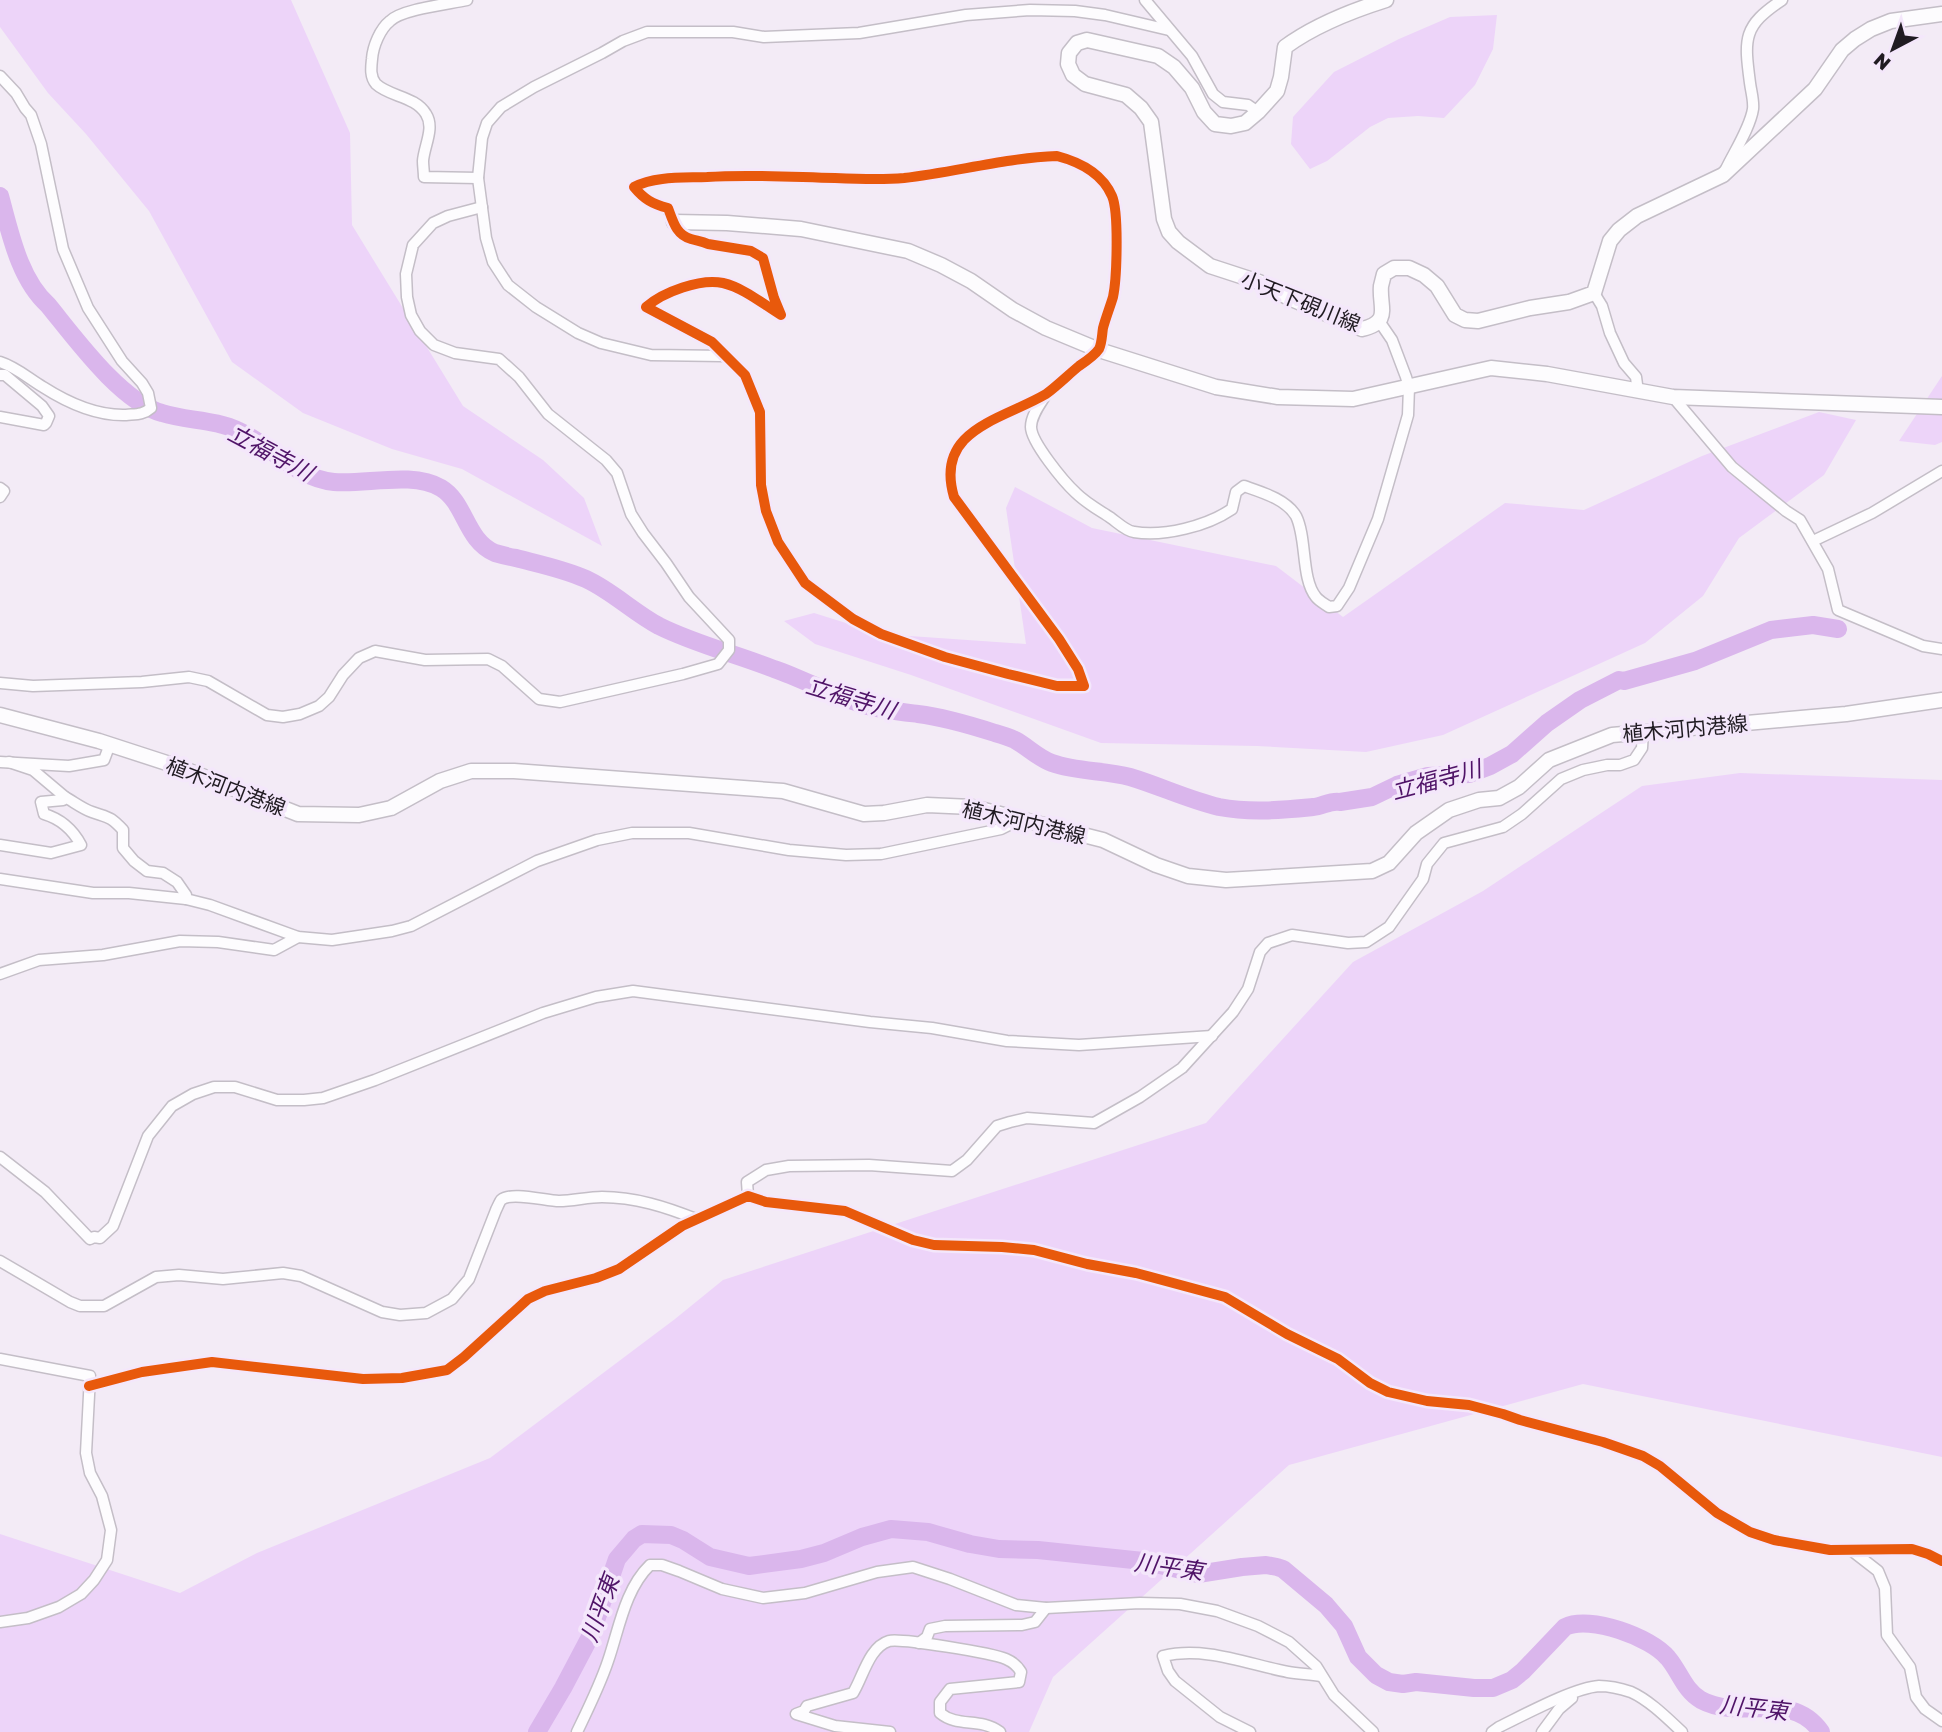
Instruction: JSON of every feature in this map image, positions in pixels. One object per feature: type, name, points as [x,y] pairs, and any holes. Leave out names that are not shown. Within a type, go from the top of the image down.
[{"type":"main road","name":"小天下硯川線","points":[[1386,0],[1354,10],[1300,36],[1285,47],[1277,91],[1245,123],[1231,126],[1215,124],[1204,112],[1192,88],[1174,67],[1158,56],[1087,40],[1077,43],[1069,52],[1068,64],[1073,75],[1085,84],[1126,95],[1152,122],[1164,219],[1169,232],[1210,266],[1259,282],[1289,298],[1362,329],[1379,321],[1383,313],[1381,287],[1384,274],[1394,268],[1409,268],[1424,275],[1437,286],[1455,315],[1465,320],[1478,321],[1569,302],[1594,293]]},
{"type":"main road","points":[[1594,293],[1610,241],[1619,230],[1637,216],[1723,174],[1815,89],[1842,50],[1855,39],[1891,21],[1942,14]]},
{"type":"main road","points":[[674,222],[801,229],[908,251],[971,281],[1013,310],[1046,328],[1098,350],[1216,387],[1278,397],[1353,399],[1491,368],[1547,374],[1673,397],[1942,407]]},
{"type":"main road","name":"植木河内港線","points":[[0,715],[110,744],[179,767],[298,814],[359,815],[391,808],[440,782],[471,771],[514,771],[783,791],[864,814],[927,805],[972,807],[1103,840],[1156,865],[1188,876],[1226,880],[1372,871],[1389,863],[1416,833],[1449,810],[1479,800],[1499,798],[1519,787],[1549,760],[1612,735],[1834,715],[1942,700]]},
{"type":"street","points":[[467,0],[405,13],[391,19],[380,33],[373,52],[371,72],[374,81],[381,88],[409,99],[426,113],[430,125],[423,161],[424,177],[478,178]]},
{"type":"street","points":[[1145,0],[1192,56],[1213,94],[1223,103],[1248,105],[1258,112]]},
{"type":"street","points":[[1723,174],[1751,118],[1753,106],[1745,48],[1751,26],[1766,10],[1782,0]]},
{"type":"street","points":[[724,356],[651,355],[601,343],[555,319],[508,285],[493,262],[486,238],[478,178],[482,138],[487,123],[501,107],[623,41],[647,32],[733,32],[764,37],[859,33],[966,15],[1030,10],[1105,15],[1169,30]]},
{"type":"street","points":[[0,76],[31,115],[41,144],[67,261],[88,308],[122,361],[142,383],[148,393],[151,408],[144,414],[114,415],[86,410],[44,388],[11,365],[0,362]]},
{"type":"street","points":[[1057,156],[1088,168],[1102,179],[1112,197],[1117,228],[1113,295],[1098,350],[1047,393],[982,425],[968,437],[950,461],[950,482],[954,497],[1059,639],[1078,669],[1084,686],[1057,686],[1007,674],[945,657],[881,634],[853,619],[805,583],[778,542],[766,511],[761,485],[760,412],[745,375],[712,342],[646,307],[655,299],[698,284],[722,283],[781,315],[763,258],[751,251],[685,237],[678,232],[674,222],[668,208],[653,204],[642,197],[634,187],[641,182],[666,179],[736,175],[904,178],[1031,157],[1057,156]]},
{"type":"street","points":[[0,682],[33,686],[142,682],[189,677],[208,681],[267,715],[283,717],[300,715],[319,706],[359,658],[375,651],[425,660],[488,659],[502,666],[539,699],[560,702],[683,674],[718,663],[729,650],[729,640],[689,597],[643,533],[631,514],[617,473],[606,460],[548,414],[519,377],[499,359],[455,353],[434,345],[420,331],[411,315],[406,274],[413,245],[433,223],[482,207]]},
{"type":"street","points":[[1594,293],[1602,306],[1610,333],[1624,363],[1636,377],[1638,392]]},
{"type":"street","points":[[1047,393],[1033,416],[1031,427],[1036,444],[1074,492],[1092,507],[1131,532],[1165,532],[1198,526],[1222,516],[1232,509],[1236,492],[1244,486],[1266,493],[1284,504],[1295,515],[1310,584],[1316,597],[1329,607],[1338,606],[1349,588],[1378,519],[1408,415],[1409,387],[1392,340],[1379,321]]},
{"type":"street","points":[[0,375],[5,375],[42,406],[48,416],[44,425],[0,417]]},
{"type":"street","points":[[1673,397],[1732,467],[1786,512],[1800,520],[1831,576],[1838,610],[1923,646],[1942,649]]},
{"type":"street","points":[[1813,541],[1872,513],[1942,471]]},
{"type":"street","points":[[0,488],[4,491],[0,497]]},
{"type":"street","points":[[748,1196],[747,1182],[766,1170],[789,1166],[869,1165],[952,1171],[967,1160],[998,1126],[1027,1118],[1094,1123],[1140,1097],[1182,1068],[1233,1012],[1248,989],[1260,952],[1268,943],[1292,935],[1348,943],[1366,942],[1389,927],[1423,879],[1427,864],[1444,843],[1503,827],[1561,779],[1584,770],[1620,765],[1634,760],[1642,748],[1643,731]]},
{"type":"street","points":[[5,762],[69,766],[104,760],[110,744]]},
{"type":"street","points":[[5,762],[33,770],[65,797],[114,821],[123,830],[123,848],[134,861],[147,871],[163,873],[177,882],[186,899]]},
{"type":"street","points":[[0,845],[51,853],[81,845],[76,835],[56,818],[44,814],[41,803],[63,800],[65,797]]},
{"type":"street","points":[[0,879],[93,893],[129,893],[186,899],[298,937],[332,940],[411,926],[537,860],[597,840],[632,833],[689,833],[789,850],[846,855],[881,854],[1001,829],[1021,819]]},
{"type":"street","points":[[0,974],[39,960],[103,955],[180,941],[218,942],[274,950],[298,937]]},
{"type":"street","points":[[0,1157],[45,1192],[90,1239],[100,1238],[113,1226],[148,1136],[172,1106],[193,1094],[214,1087],[235,1087],[277,1100],[323,1098],[376,1080],[542,1013],[596,997],[633,991],[932,1028],[1007,1041],[1079,1045],[1212,1036]]},
{"type":"street","points":[[0,1261],[80,1306],[104,1306],[156,1277],[179,1275],[223,1279],[283,1273],[301,1276],[382,1312],[400,1315],[426,1313],[452,1299],[469,1279],[496,1210],[503,1199],[524,1196],[563,1201],[601,1197],[628,1199],[663,1206],[696,1219]]},
{"type":"street","points":[[89,1386],[142,1372],[212,1362],[363,1379],[402,1378],[447,1370],[502,1324],[527,1299],[619,1269],[682,1226],[748,1196],[766,1202],[845,1210],[914,1240],[934,1245],[1034,1250],[1225,1297],[1287,1334],[1338,1359],[1370,1383],[1388,1392],[1427,1401],[1469,1405],[1603,1442],[1643,1456],[1660,1466],[1717,1513],[1750,1532],[1774,1540],[1830,1549],[1912,1549],[1942,1561]]},
{"type":"street","points":[[0,1359],[90,1376],[86,1453],[90,1473],[102,1496],[111,1530],[107,1560],[81,1594],[59,1607],[28,1618],[0,1622]]},
{"type":"street","points":[[1852,1550],[1878,1571],[1885,1588],[1887,1634],[1910,1667],[1916,1697],[1925,1709],[1942,1721]]},
{"type":"street","points":[[577,1732],[607,1664],[629,1599],[640,1575],[650,1565],[662,1565],[722,1589],[763,1598],[805,1593],[877,1572],[913,1567],[1016,1605],[1046,1608],[1140,1603],[1180,1604],[1216,1611],[1258,1626],[1289,1642],[1316,1666],[1334,1695],[1373,1732]]},
{"type":"street","points":[[919,1643],[928,1637],[930,1629],[945,1626],[1022,1625],[1035,1622],[1046,1608]]},
{"type":"street","points":[[890,1732],[835,1726],[796,1714],[804,1711],[807,1706],[853,1693],[873,1652],[889,1641],[919,1643],[983,1652],[1005,1658],[1017,1665],[1021,1672],[1019,1682],[950,1689],[940,1702],[940,1713],[948,1720],[991,1725],[1000,1732]]},
{"type":"street","points":[[1250,1732],[1220,1717],[1175,1681],[1163,1656],[1176,1653],[1214,1655],[1321,1676]]},
{"type":"street","points":[[1492,1732],[1579,1691],[1601,1686],[1629,1691],[1642,1698],[1682,1732]]},
{"type":"street","points":[[1542,1732],[1559,1709],[1579,1691]]},
{"type":"shaded area","points":[[0,0],[291,0],[350,133],[352,225],[463,406],[543,460],[584,498],[602,546],[462,469],[392,449],[303,413],[232,362],[149,211],[86,134],[48,93],[0,27]]},
{"type":"shaded area","points":[[1497,15],[1493,49],[1475,85],[1444,118],[1388,118],[1370,127],[1327,161],[1310,169],[1291,144],[1293,117],[1334,72],[1450,17]]},
{"type":"shaded area","points":[[1942,376],[1942,442],[1935,445],[1899,441]]},
{"type":"shaded area","points":[[1819,412],[1856,420],[1824,475],[1739,538],[1703,596],[1645,643],[1443,735],[1366,752],[1257,746],[1101,743],[911,675],[815,644],[784,621],[814,613],[881,634],[1026,644],[1006,508],[1015,487],[1092,528],[1276,566],[1343,617],[1505,503],[1584,510],[1702,456]]},
{"type":"shaded area","points":[[1740,773],[1942,780],[1942,1457],[1583,1384],[1289,1465],[1053,1677],[1029,1732],[0,1732],[0,1534],[180,1593],[257,1553],[490,1458],[723,1280],[1206,1123],[1353,962],[1483,891],[1642,786]]},
{"type":"waterway","name":"立福寺川","points":[[0,196],[17,254],[38,294],[115,383],[146,407],[172,416],[230,427],[251,437],[308,475],[321,480],[346,482],[403,479],[441,488],[456,503],[477,539],[495,553],[578,575],[614,595],[659,626],[701,644],[786,673],[844,698],[874,707],[937,717],[976,727],[1015,740],[1052,763],[1130,777],[1219,807],[1254,810],[1313,807],[1372,797],[1397,785],[1428,776],[1469,774],[1512,754],[1547,723],[1580,700],[1619,680],[1624,681],[1695,661],[1771,630],[1813,625],[1838,629]]},
{"type":"waterway","name":"川平東","points":[[537,1732],[591,1635],[617,1559],[634,1539],[642,1534],[671,1535],[710,1557],[749,1566],[801,1559],[891,1529],[928,1532],[999,1549],[1038,1550],[1143,1561],[1198,1574],[1242,1567],[1277,1567],[1326,1605],[1344,1626],[1358,1657],[1376,1675],[1389,1682],[1403,1684],[1416,1682],[1493,1688],[1512,1680],[1523,1671],[1565,1627],[1576,1624],[1604,1626],[1635,1636],[1660,1650],[1690,1691],[1701,1700],[1717,1706],[1795,1712],[1809,1719],[1821,1732]]},
{"type":"cycle path","points":[[1057,156],[1082,165],[1096,175],[1108,188],[1114,204],[1117,245],[1114,288],[1100,347],[1046,394],[992,420],[963,441],[954,456],[950,474],[954,497],[1059,639],[1078,669],[1084,686],[1057,686],[1008,674],[945,657],[881,634],[853,619],[805,583],[778,542],[766,511],[761,485],[760,412],[745,375],[712,342],[646,307],[662,296],[693,284],[714,282],[738,289],[781,315],[763,258],[751,251],[708,244],[686,237],[676,227],[668,208],[657,205],[634,187],[660,179],[723,176],[904,178],[1018,159],[1057,156]]},
{"type":"cycle path","points":[[89,1386],[142,1372],[212,1362],[363,1379],[402,1378],[447,1370],[528,1299],[545,1291],[619,1269],[682,1226],[748,1196],[766,1202],[845,1211],[913,1240],[934,1245],[1034,1250],[1225,1297],[1287,1334],[1338,1359],[1370,1383],[1388,1392],[1427,1401],[1469,1405],[1603,1442],[1643,1456],[1660,1466],[1717,1513],[1750,1532],[1774,1540],[1830,1550],[1912,1549],[1942,1561]]}]
